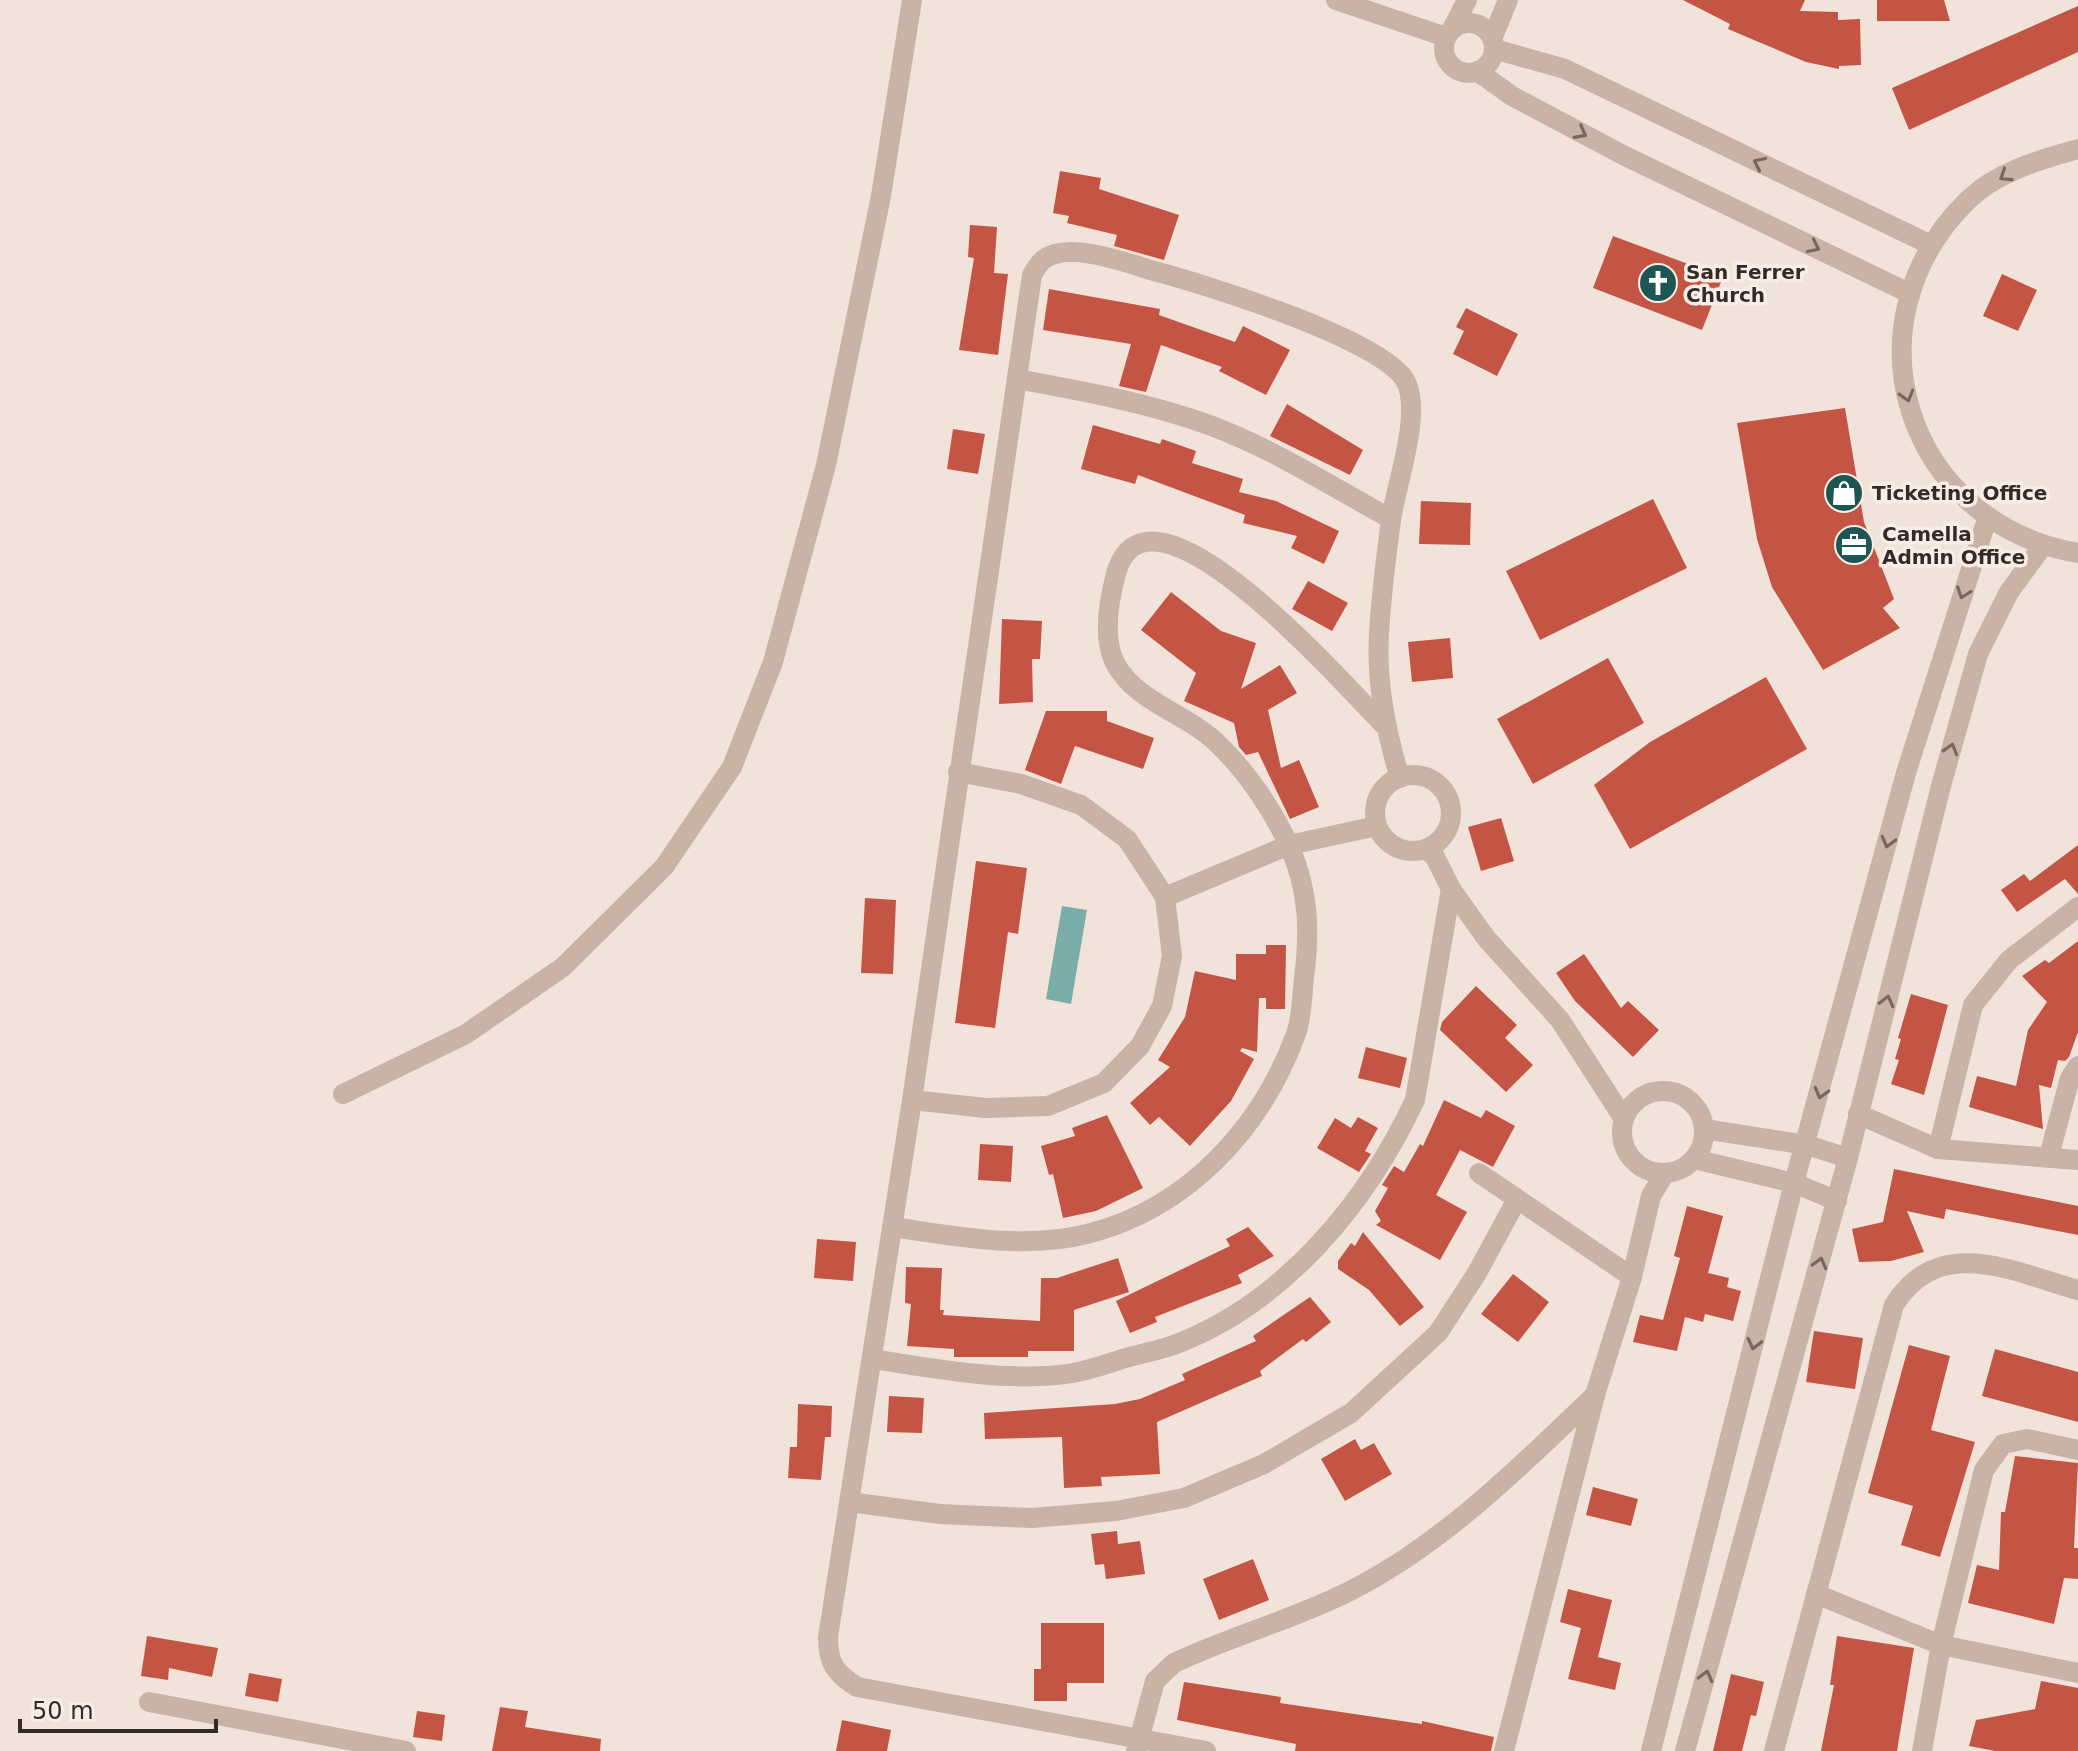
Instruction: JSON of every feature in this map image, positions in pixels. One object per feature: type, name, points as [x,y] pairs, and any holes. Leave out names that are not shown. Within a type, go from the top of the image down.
[{"type":"street","points":[[343,1094],[466,1034],[563,967],[664,867],[732,767],[773,662],[826,465],[881,196],[912,0]]},
{"type":"street","points":[[1336,0],[1449,33],[1470,23],[1487,31],[1493,44],[1565,69],[1931,245]]},
{"type":"street","points":[[1467,0],[1449,33],[1445,56],[1458,70],[1477,71],[1512,96],[1623,155],[1909,293]]},
{"type":"street","points":[[1477,71],[1491,58],[1508,0]]},
{"type":"street","points":[[2078,149],[2021,165],[1970,198],[1931,245],[1909,293],[1901,335],[1902,378],[1917,432],[1946,480],[1987,519],[2042,547],[2078,553]]},
{"type":"street","points":[[1206,1751],[1138,1745],[857,1687],[838,1674],[828,1658],[828,1637],[912,1100],[1032,275],[1043,259],[1062,253],[1090,253],[1204,284],[1287,315],[1390,362],[1406,383],[1410,401],[1408,431],[1391,519],[1379,637],[1385,726],[1400,778]]},
{"type":"street","points":[[1017,379],[1112,396],[1213,427],[1297,466],[1391,519]]},
{"type":"street","points":[[1651,1751],[1794,1183],[1807,1145],[1906,773],[1987,519]]},
{"type":"street","points":[[892,1227],[997,1240],[1043,1242],[1087,1234],[1147,1213],[1211,1167],[1255,1117],[1297,1032],[1308,947],[1306,887],[1289,845],[1260,795],[1218,743],[1131,684],[1114,662],[1109,635],[1109,599],[1124,551],[1137,542],[1155,539],[1185,549],[1235,579],[1385,726]]},
{"type":"street","points":[[1685,1751],[1837,1201],[1941,786],[1978,654],[2009,592],[2042,547]]},
{"type":"street","points":[[912,1100],[986,1108],[1048,1106],[1104,1083],[1140,1046],[1162,1006],[1172,956],[1165,897],[1127,839],[1081,805],[1021,784],[958,772]]},
{"type":"street","points":[[1415,775],[1429,779],[1441,787],[1449,800],[1452,815],[1448,830],[1439,842],[1426,849],[1411,851],[1397,847],[1385,839],[1377,826],[1379,797],[1400,778],[1415,775]]},
{"type":"street","points":[[1165,897],[1289,845],[1377,826]]},
{"type":"street","points":[[1426,849],[1435,857],[1451,889],[1486,938],[1560,1020],[1624,1119],[1623,1145],[1630,1157],[1652,1172],[1665,1173],[1686,1166],[1694,1159],[1704,1140],[1704,1129],[1693,1104],[1668,1092],[1641,1097],[1624,1119]]},
{"type":"street","points":[[873,1359],[973,1374],[1072,1373],[1179,1343],[1253,1303],[1324,1241],[1376,1172],[1401,1130],[1415,1100],[1451,889]]},
{"type":"street","points":[[1938,1149],[1973,1005],[2009,960],[2078,907]]},
{"type":"street","points":[[2049,1156],[2070,1078],[2078,1066]]},
{"type":"street","points":[[1858,1114],[1938,1149],[2078,1160]]},
{"type":"street","points":[[1704,1129],[1807,1145],[1848,1158]]},
{"type":"street","points":[[1694,1159],[1794,1183],[1837,1201]]},
{"type":"street","points":[[1479,1173],[1632,1277]]},
{"type":"street","points":[[1504,1751],[1595,1395],[1632,1277],[1651,1196],[1665,1173]]},
{"type":"street","points":[[849,1502],[940,1514],[1016,1518],[1102,1512],[1184,1498],[1264,1464],[1351,1413],[1438,1333],[1477,1273],[1516,1201]]},
{"type":"street","points":[[1774,1751],[1894,1305],[1905,1287],[1933,1267],[1971,1261],[2078,1290]]},
{"type":"street","points":[[1138,1745],[1155,1681],[1174,1663],[1350,1591],[1409,1554],[1521,1466],[1595,1395]]},
{"type":"street","points":[[1922,1751],[1941,1645],[1984,1470],[1993,1453],[2003,1444],[2027,1439],[2078,1450]]},
{"type":"street","points":[[1816,1594],[1941,1645],[2078,1673]]},
{"type":"street","points":[[149,1702],[406,1751]]},
{"type":"water","points":[[1062,906],[1087,910],[1071,1004],[1046,999]]},
{"type":"building","points":[[1683,0],[1805,0],[1800,11],[1838,12],[1838,20],[1860,19],[1861,65],[1839,66],[1839,69],[1806,62],[1728,29],[1730,24]]},
{"type":"building","points":[[1877,0],[1944,0],[1950,21],[1877,21]]},
{"type":"building","points":[[2078,6],[2078,52],[1909,130],[1892,88]]},
{"type":"building","points":[[1060,171],[1101,178],[1099,189],[1179,215],[1164,260],[1114,246],[1117,235],[1067,223],[1069,216],[1053,213]]},
{"type":"building","points":[[970,225],[997,227],[994,273],[1008,274],[998,355],[959,350],[974,258],[968,257]]},
{"type":"building","name":"San Ferrer Church","points":[[1613,236],[1723,277],[1702,330],[1593,288]]},
{"type":"building","points":[[2002,274],[2037,290],[2018,331],[1983,316]]},
{"type":"building","points":[[1049,289],[1160,309],[1159,315],[1235,342],[1243,326],[1290,350],[1266,395],[1219,371],[1222,367],[1161,345],[1146,392],[1119,386],[1131,344],[1043,330]]},
{"type":"building","points":[[1466,308],[1518,334],[1497,376],[1453,354],[1464,331],[1456,327]]},
{"type":"building","points":[[1287,404],[1363,450],[1350,475],[1270,436]]},
{"type":"building","points":[[1845,408],[1864,522],[1894,599],[1883,608],[1900,628],[1823,670],[1772,587],[1757,539],[1737,423]]},
{"type":"building","points":[[1093,425],[1160,444],[1162,439],[1196,451],[1192,463],[1243,479],[1239,492],[1276,501],[1339,531],[1324,564],[1291,548],[1297,536],[1243,523],[1245,515],[1138,475],[1135,484],[1081,469]]},
{"type":"building","points":[[953,429],[985,434],[978,474],[947,469]]},
{"type":"building","points":[[1653,499],[1687,568],[1540,640],[1506,571]]},
{"type":"building","points":[[1421,501],[1471,503],[1470,545],[1419,544]]},
{"type":"building","points":[[1308,581],[1348,603],[1332,631],[1292,609]]},
{"type":"building","points":[[1171,592],[1221,631],[1256,643],[1241,689],[1280,665],[1297,693],[1268,710],[1281,768],[1299,760],[1319,807],[1290,819],[1258,752],[1246,755],[1239,747],[1234,723],[1184,701],[1196,673],[1141,630]]},
{"type":"building","points":[[1002,619],[1042,621],[1040,659],[1032,659],[1033,702],[999,704]]},
{"type":"building","points":[[1450,638],[1453,678],[1412,682],[1408,642]]},
{"type":"building","points":[[1608,658],[1644,723],[1533,784],[1497,719]]},
{"type":"building","points":[[1766,677],[1807,749],[1630,849],[1594,785],[1650,742]]},
{"type":"building","points":[[1046,711],[1107,711],[1107,721],[1154,738],[1143,769],[1075,746],[1061,784],[1025,770]]},
{"type":"building","points":[[1501,818],[1514,861],[1481,871],[1468,827]]},
{"type":"building","points":[[2078,845],[2078,894],[2065,879],[2017,912],[2001,890],[2024,874],[2030,881]]},
{"type":"building","points":[[976,861],[1027,868],[1018,934],[1008,932],[995,1028],[955,1023]]},
{"type":"building","points":[[865,898],[896,900],[893,974],[861,973]]},
{"type":"building","points":[[2078,941],[2078,1032],[2069,1057],[2065,1061],[2058,1060],[2051,1088],[2039,1085],[2043,1129],[1969,1107],[1977,1076],[2016,1086],[2028,1030],[2047,1002],[2022,976],[2045,960],[2049,963]]},
{"type":"building","points":[[1266,945],[1286,945],[1285,1009],[1266,1009],[1266,998],[1259,998],[1257,1052],[1242,1048],[1240,1051],[1254,1059],[1231,1101],[1190,1146],[1159,1117],[1150,1125],[1130,1103],[1170,1067],[1158,1060],[1185,1017],[1195,971],[1236,980],[1236,954],[1266,954]]},
{"type":"building","points":[[1584,954],[1621,1008],[1628,1001],[1659,1030],[1633,1057],[1575,1001],[1556,973]]},
{"type":"building","points":[[1476,986],[1517,1025],[1505,1038],[1533,1065],[1506,1092],[1440,1030],[1442,1022]]},
{"type":"building","points":[[1911,994],[1948,1005],[1924,1095],[1891,1084],[1899,1060],[1895,1059],[1901,1039],[1898,1038]]},
{"type":"building","points":[[1366,1047],[1407,1058],[1400,1088],[1358,1078]]},
{"type":"building","points":[[1444,1100],[1481,1118],[1486,1110],[1515,1126],[1493,1167],[1460,1150],[1436,1195],[1467,1212],[1440,1260],[1376,1225],[1381,1221],[1375,1211],[1388,1188],[1382,1185],[1394,1166],[1404,1172],[1420,1144],[1423,1146]]},
{"type":"building","points":[[1107,1115],[1143,1188],[1096,1211],[1063,1218],[1053,1174],[1049,1175],[1041,1146],[1075,1136],[1072,1128]]},
{"type":"building","points":[[1358,1117],[1378,1128],[1365,1151],[1371,1154],[1359,1172],[1317,1148],[1335,1118],[1351,1128]]},
{"type":"building","points":[[980,1144],[1013,1146],[1011,1182],[978,1180]]},
{"type":"building","points":[[1894,1169],[2078,1206],[2078,1235],[1946,1209],[1944,1219],[1907,1211],[1924,1252],[1891,1261],[1859,1262],[1852,1229],[1883,1222]]},
{"type":"building","points":[[1687,1206],[1723,1216],[1708,1273],[1729,1278],[1727,1287],[1741,1291],[1733,1321],[1705,1314],[1703,1322],[1685,1317],[1677,1351],[1633,1342],[1640,1315],[1663,1320],[1680,1258],[1674,1256]]},
{"type":"building","points":[[1248,1227],[1274,1256],[1238,1275],[1242,1283],[1155,1317],[1157,1322],[1130,1333],[1116,1301],[1230,1246],[1226,1239]]},
{"type":"building","points":[[1363,1232],[1424,1307],[1400,1326],[1369,1290],[1338,1269],[1338,1261],[1351,1243],[1355,1246]]},
{"type":"building","points":[[817,1239],[856,1242],[853,1281],[814,1278]]},
{"type":"building","points":[[1118,1258],[1129,1292],[1074,1310],[1074,1351],[1028,1351],[1028,1357],[954,1357],[954,1349],[907,1346],[911,1304],[905,1303],[906,1267],[942,1268],[940,1310],[944,1310],[943,1315],[1040,1321],[1041,1278],[1057,1278]]},
{"type":"building","points":[[1513,1274],[1549,1302],[1518,1342],[1481,1314]]},
{"type":"building","points":[[1310,1297],[1331,1322],[1260,1371],[1262,1376],[1157,1422],[1160,1474],[1101,1477],[1102,1486],[1064,1488],[1062,1437],[985,1439],[984,1413],[1115,1404],[1140,1399],[1185,1380],[1182,1374],[1256,1341],[1253,1336]]},
{"type":"building","points":[[1814,1331],[1863,1338],[1855,1389],[1806,1382]]},
{"type":"building","points":[[1909,1345],[1950,1356],[1931,1430],[1975,1442],[1940,1557],[1901,1545],[1913,1506],[1868,1493]]},
{"type":"building","points":[[1995,1349],[2078,1372],[2078,1422],[1982,1396]]},
{"type":"building","points":[[889,1396],[924,1398],[922,1433],[887,1432]]},
{"type":"building","points":[[798,1404],[832,1406],[831,1437],[825,1437],[821,1480],[788,1478],[790,1447],[797,1447]]},
{"type":"building","points":[[1355,1439],[1361,1450],[1374,1443],[1392,1474],[1345,1501],[1321,1459]]},
{"type":"building","points":[[2015,1456],[2078,1463],[2074,1548],[2078,1548],[2078,1579],[2064,1578],[2054,1624],[1968,1603],[1977,1565],[1999,1570],[2001,1512],[2005,1512]]},
{"type":"building","points":[[1593,1487],[1638,1499],[1631,1526],[1586,1515]]},
{"type":"building","points":[[1117,1531],[1118,1544],[1140,1541],[1145,1574],[1106,1579],[1104,1564],[1095,1565],[1091,1534]]},
{"type":"building","points":[[1253,1559],[1269,1600],[1219,1620],[1203,1579]]},
{"type":"building","points":[[1568,1589],[1612,1600],[1598,1657],[1621,1663],[1615,1690],[1568,1679],[1581,1628],[1560,1622]]},
{"type":"building","points":[[1041,1623],[1104,1623],[1104,1683],[1067,1683],[1067,1701],[1034,1701],[1034,1669],[1041,1669]]},
{"type":"building","points":[[147,1636],[218,1648],[212,1677],[169,1668],[168,1680],[141,1676]]},
{"type":"building","points":[[1837,1636],[1914,1648],[1897,1751],[1821,1751],[1834,1685],[1830,1685]]},
{"type":"building","points":[[249,1673],[282,1679],[278,1702],[245,1696]]},
{"type":"building","points":[[1731,1674],[1764,1682],[1756,1716],[1751,1715],[1742,1751],[1713,1751]]},
{"type":"building","points":[[2041,1681],[2078,1688],[2078,1751],[1995,1751],[1969,1746],[1976,1720],[2035,1709]]},
{"type":"building","points":[[1184,1682],[1281,1697],[1280,1703],[1422,1724],[1422,1721],[1494,1737],[1491,1751],[1295,1751],[1296,1744],[1177,1720]]},
{"type":"building","points":[[500,1707],[528,1711],[525,1727],[601,1739],[600,1751],[492,1751]]},
{"type":"building","points":[[417,1711],[445,1715],[442,1741],[413,1737]]},
{"type":"building","points":[[842,1720],[891,1730],[887,1751],[836,1751]]},
{"type":"place","name":"San Ferrer Church","points":[[1658,283]]},
{"type":"place","name":"Ticketing Office","points":[[1844,493]]},
{"type":"place","name":"Camella Admin Office","points":[[1854,545]]}]
